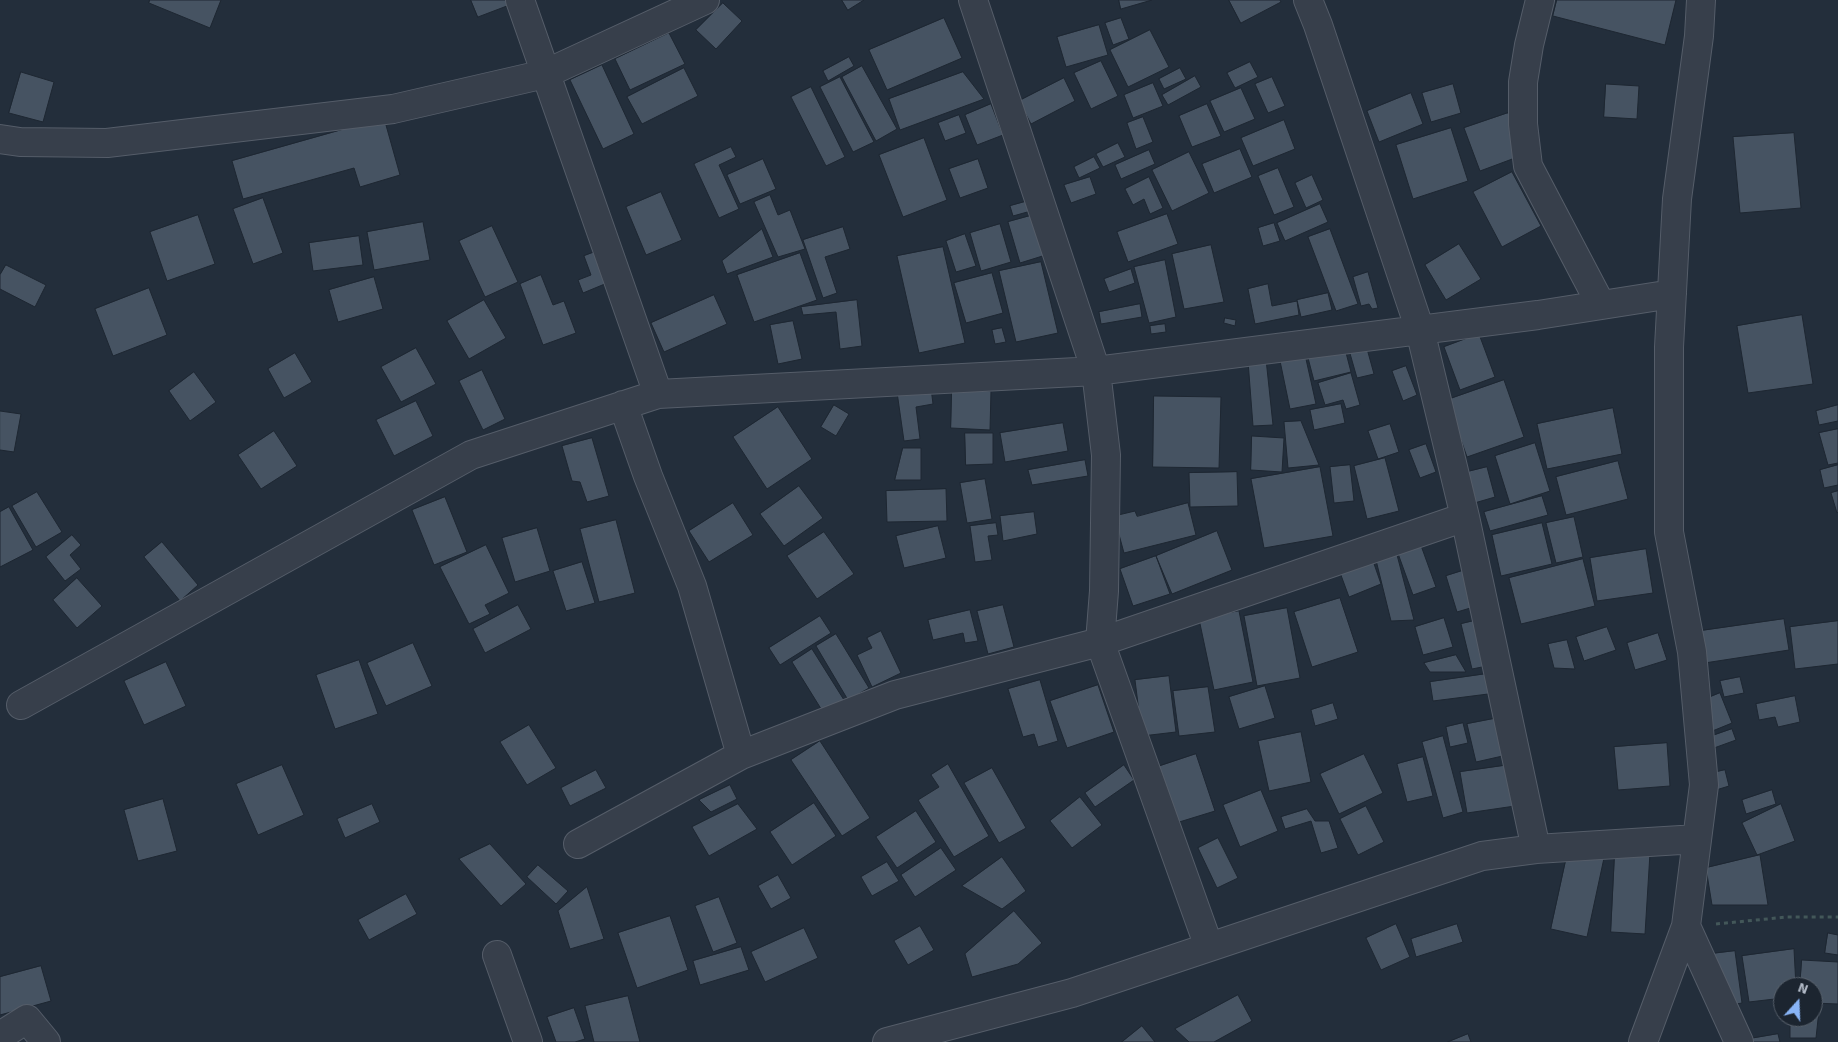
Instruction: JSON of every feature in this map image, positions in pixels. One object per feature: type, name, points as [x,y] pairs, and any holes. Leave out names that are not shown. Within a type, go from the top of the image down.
[{"type":"street","points":[[520,0],[658,394]]},
{"type":"street","points":[[0,139],[20,142],[107,143],[393,110],[545,74],[704,0]]},
{"type":"street","points":[[973,0],[1096,371],[1106,455],[1104,591],[1100,642],[1209,947]]},
{"type":"street","points":[[1308,0],[1420,330],[1465,517],[1536,849]]},
{"type":"street","points":[[1540,0],[1529,45],[1523,82],[1523,124],[1528,166],[1601,305]]},
{"type":"street","points":[[1643,1042],[1686,926],[1704,785],[1692,652],[1670,532],[1668,347],[1677,199],[1700,36],[1701,0]]},
{"type":"street","points":[[20,706],[471,456],[658,394],[1096,371],[1420,330],[1672,294]]},
{"type":"street","points":[[623,405],[648,476],[692,586],[741,755]]},
{"type":"street","points":[[578,844],[741,755],[895,695],[1100,642],[1465,517]]},
{"type":"street","points":[[887,1042],[1072,993],[1482,856],[1536,849],[1697,839]]},
{"type":"street","points":[[1686,926],[1739,1042]]},
{"type":"street","points":[[497,955],[528,1042]]},
{"type":"street","points":[[0,1036],[27,1019],[46,1042]]},
{"type":"path","points":[[1686,926],[1787,917],[1838,917]]},
{"type":"building","points":[[150,0],[221,0],[210,28],[149,3]]},
{"type":"building","points":[[471,0],[520,0],[520,1],[478,17]]},
{"type":"building","points":[[842,0],[864,0],[848,10]]},
{"type":"building","points":[[1119,0],[1152,0],[1121,9]]},
{"type":"building","points":[[1229,0],[1280,0],[1281,2],[1241,23]]},
{"type":"building","points":[[1557,0],[1676,0],[1665,45],[1553,16]]},
{"type":"building","points":[[723,3],[742,21],[716,49],[696,30]]},
{"type":"building","points":[[944,18],[962,58],[887,90],[869,50]]},
{"type":"building","points":[[1121,18],[1129,39],[1113,45],[1105,23]]},
{"type":"building","points":[[1099,25],[1108,55],[1066,67],[1057,37]]},
{"type":"building","points":[[1150,30],[1169,67],[1128,87],[1110,50]]},
{"type":"building","points":[[669,33],[685,64],[630,90],[615,59]]},
{"type":"building","points":[[849,57],[854,66],[828,81],[823,71]]},
{"type":"building","points":[[1101,61],[1118,96],[1091,109],[1074,73]]},
{"type":"building","points":[[1250,62],[1258,77],[1235,88],[1227,73]]},
{"type":"building","points":[[602,65],[634,134],[603,149],[570,80]]},
{"type":"building","points":[[862,66],[897,129],[876,141],[842,77]]},
{"type":"building","points":[[684,68],[698,96],[642,124],[627,97]]},
{"type":"building","points":[[1180,68],[1186,79],[1164,89],[1159,79]]},
{"type":"building","points":[[21,72],[54,82],[43,122],[9,113]]},
{"type":"building","points":[[963,72],[984,99],[900,130],[889,99]]},
{"type":"building","points":[[1195,76],[1201,87],[1168,105],[1162,95]]},
{"type":"building","points":[[840,77],[874,142],[853,152],[820,87]]},
{"type":"building","points":[[1272,77],[1285,106],[1268,113],[1255,84]]},
{"type":"building","points":[[1064,78],[1075,101],[1031,124],[1019,101]]},
{"type":"building","points":[[1153,83],[1163,106],[1133,118],[1124,95]]},
{"type":"building","points":[[1453,84],[1461,113],[1431,122],[1422,93]]},
{"type":"building","points":[[1606,84],[1639,86],[1637,119],[1604,117]]},
{"type":"building","points":[[811,87],[845,157],[826,166],[791,97]]},
{"type":"building","points":[[1241,88],[1255,119],[1224,132],[1210,101]]},
{"type":"building","points":[[1411,93],[1423,124],[1379,142],[1367,111]]},
{"type":"building","points":[[991,104],[1003,135],[977,145],[965,115]]},
{"type":"building","points":[[1207,104],[1221,136],[1192,147],[1179,116]]},
{"type":"building","points":[[1508,113],[1523,155],[1480,171],[1464,128]]},
{"type":"building","points":[[959,115],[966,133],[945,141],[938,123]]},
{"type":"building","points":[[1143,117],[1153,142],[1136,149],[1127,123]]},
{"type":"building","points":[[384,118],[400,175],[360,187],[354,168],[243,199],[232,161]]},
{"type":"building","points":[[1284,120],[1295,149],[1253,166],[1241,138]]},
{"type":"building","points":[[1451,128],[1468,181],[1413,199],[1396,145]]},
{"type":"building","points":[[1794,133],[1801,208],[1740,213],[1733,137]]},
{"type":"building","points":[[924,138],[947,200],[903,217],[879,155]]},
{"type":"building","points":[[1118,143],[1125,157],[1103,167],[1096,154]]},
{"type":"building","points":[[731,147],[736,157],[719,165],[739,209],[719,218],[694,164]]},
{"type":"building","points":[[1240,149],[1252,177],[1214,193],[1202,164]]},
{"type":"building","points":[[1149,150],[1155,164],[1121,179],[1115,165]]},
{"type":"building","points":[[1189,152],[1209,193],[1172,211],[1152,170]]},
{"type":"building","points":[[1094,157],[1100,168],[1079,178],[1074,167]]},
{"type":"building","points":[[763,159],[776,189],[740,204],[727,175]]},
{"type":"building","points":[[978,159],[988,188],[960,198],[949,169]]},
{"type":"building","points":[[1278,168],[1294,207],[1274,215],[1258,176]]},
{"type":"building","points":[[1512,172],[1541,226],[1502,247],[1473,192]]},
{"type":"building","points":[[1312,175],[1323,200],[1306,208],[1295,183]]},
{"type":"building","points":[[1090,177],[1096,194],[1071,203],[1064,185]]},
{"type":"building","points":[[1149,177],[1163,208],[1150,214],[1144,199],[1133,205],[1125,189]]},
{"type":"building","points":[[661,192],[682,240],[646,255],[626,207]]},
{"type":"building","points":[[770,195],[778,215],[790,210],[805,249],[778,257],[754,202]]},
{"type":"building","points":[[263,198],[283,253],[253,264],[233,209]]},
{"type":"building","points":[[1028,201],[1031,211],[1013,216],[1010,206]]},
{"type":"building","points":[[1320,204],[1328,222],[1285,241],[1277,223]]},
{"type":"building","points":[[1037,214],[1049,254],[1020,263],[1008,222]]},
{"type":"building","points":[[1167,214],[1178,244],[1128,262],[1117,232]]},
{"type":"building","points":[[198,215],[215,264],[167,281],[150,232]]},
{"type":"building","points":[[423,222],[430,260],[374,270],[367,232]]},
{"type":"building","points":[[1274,223],[1280,241],[1263,246],[1258,228]]},
{"type":"building","points":[[1000,224],[1011,262],[981,271],[970,233]]},
{"type":"building","points":[[492,226],[518,282],[485,297],[459,241]]},
{"type":"building","points":[[843,227],[850,249],[825,257],[837,293],[823,298],[803,240]]},
{"type":"building","points":[[762,229],[773,257],[727,274],[722,261]]},
{"type":"building","points":[[1330,229],[1358,304],[1336,311],[1308,237]]},
{"type":"building","points":[[965,234],[976,266],[956,272],[946,241]]},
{"type":"building","points":[[359,236],[363,265],[313,271],[309,243]]},
{"type":"building","points":[[1459,244],[1481,279],[1446,300],[1425,265]]},
{"type":"building","points":[[1211,245],[1224,302],[1184,309],[1172,254]]},
{"type":"building","points":[[943,247],[965,343],[919,353],[897,256]]},
{"type":"building","points":[[600,250],[612,281],[583,293],[578,280],[591,275],[584,256]]},
{"type":"building","points":[[800,253],[817,300],[754,322],[737,275]]},
{"type":"building","points":[[1165,260],[1176,317],[1149,323],[1134,267]]},
{"type":"building","points":[[1041,262],[1058,333],[1016,342],[999,271]]},
{"type":"building","points":[[6,265],[46,285],[35,307],[0,289],[0,275]]},
{"type":"building","points":[[1131,269],[1135,283],[1109,292],[1104,279]]},
{"type":"building","points":[[1368,272],[1378,308],[1372,309],[1369,304],[1361,306],[1353,277]]},
{"type":"building","points":[[992,273],[1003,313],[966,323],[954,283]]},
{"type":"building","points":[[541,275],[553,305],[564,301],[576,333],[543,345],[520,284]]},
{"type":"building","points":[[374,277],[383,309],[338,322],[329,290]]},
{"type":"building","points":[[1268,284],[1272,306],[1297,301],[1299,315],[1255,324],[1248,289]]},
{"type":"building","points":[[149,288],[167,335],[113,356],[95,309]]},
{"type":"building","points":[[1328,293],[1332,310],[1301,317],[1297,300]]},
{"type":"building","points":[[714,295],[727,324],[664,352],[651,323]]},
{"type":"building","points":[[484,300],[506,338],[469,359],[447,321]]},
{"type":"building","points":[[857,300],[862,346],[840,349],[836,312],[803,315],[801,307]]},
{"type":"building","points":[[1140,304],[1142,317],[1101,324],[1099,312]]},
{"type":"building","points":[[1802,315],[1813,384],[1748,393],[1737,326]]},
{"type":"building","points":[[1225,318],[1236,320],[1235,326],[1224,323]]},
{"type":"building","points":[[793,321],[802,359],[778,364],[770,325]]},
{"type":"building","points":[[1165,324],[1166,332],[1151,334],[1150,326]]},
{"type":"building","points":[[1002,328],[1006,342],[995,344],[992,330]]},
{"type":"building","points":[[1479,334],[1495,377],[1460,390],[1444,347]]},
{"type":"building","points":[[1344,345],[1351,372],[1314,381],[1307,354]]},
{"type":"building","points":[[1366,345],[1374,374],[1357,378],[1349,350]]},
{"type":"building","points":[[416,348],[436,384],[401,402],[381,367]]},
{"type":"building","points":[[1304,350],[1316,404],[1290,409],[1279,356]]},
{"type":"building","points":[[295,353],[312,382],[284,398],[268,369]]},
{"type":"building","points":[[1266,359],[1273,425],[1253,426],[1248,361]]},
{"type":"building","points":[[1406,366],[1417,395],[1403,401],[1392,371]]},
{"type":"building","points":[[482,370],[505,419],[483,430],[459,381]]},
{"type":"building","points":[[194,372],[216,402],[190,421],[169,391]]},
{"type":"building","points":[[1351,373],[1360,405],[1346,409],[1343,400],[1325,405],[1318,383]]},
{"type":"building","points":[[1504,380],[1524,437],[1467,457],[1447,400]]},
{"type":"building","points":[[931,388],[933,404],[916,407],[920,439],[904,441],[897,392]]},
{"type":"building","points":[[952,390],[991,391],[990,430],[951,428]]},
{"type":"building","points":[[1154,396],[1221,397],[1219,468],[1153,467]]},
{"type":"building","points":[[416,401],[433,436],[394,456],[376,420]]},
{"type":"building","points":[[1341,404],[1345,423],[1314,430],[1310,410]]},
{"type":"building","points":[[834,405],[849,414],[836,436],[821,427]]},
{"type":"building","points":[[1838,405],[1838,421],[1819,425],[1816,411]]},
{"type":"building","points":[[778,407],[812,459],[767,489],[733,437]]},
{"type":"building","points":[[1613,408],[1622,454],[1547,469],[1537,424]]},
{"type":"building","points":[[0,411],[21,414],[14,452],[0,450]]},
{"type":"building","points":[[1301,421],[1319,465],[1288,468],[1284,422]]},
{"type":"building","points":[[1063,423],[1068,451],[1005,462],[1000,433]]},
{"type":"building","points":[[1390,424],[1399,452],[1378,459],[1368,431]]},
{"type":"building","points":[[1838,429],[1838,463],[1828,465],[1819,433]]},
{"type":"building","points":[[274,431],[297,466],[261,489],[238,455]]},
{"type":"building","points":[[965,433],[993,433],[993,464],[966,465]]},
{"type":"building","points":[[1252,436],[1284,438],[1282,472],[1251,470]]},
{"type":"building","points":[[592,438],[609,496],[587,502],[580,482],[572,481],[562,446]]},
{"type":"building","points":[[1535,443],[1550,491],[1510,504],[1495,456]]},
{"type":"building","points":[[1426,444],[1436,472],[1420,478],[1409,450]]},
{"type":"building","points":[[903,448],[921,448],[921,480],[895,480]]},
{"type":"building","points":[[1385,458],[1399,511],[1367,519],[1354,466]]},
{"type":"building","points":[[1085,460],[1088,476],[1032,485],[1028,470]]},
{"type":"building","points":[[1618,461],[1628,499],[1566,515],[1556,477]]},
{"type":"building","points":[[1350,465],[1354,501],[1334,503],[1330,467]]},
{"type":"building","points":[[1838,465],[1838,485],[1824,488],[1820,470]]},
{"type":"building","points":[[1320,467],[1333,536],[1264,548],[1251,479]]},
{"type":"building","points":[[1487,467],[1495,497],[1471,504],[1463,473]]},
{"type":"building","points":[[1237,472],[1238,506],[1190,507],[1189,473]]},
{"type":"building","points":[[985,479],[992,519],[967,523],[960,483]]},
{"type":"building","points":[[799,486],[823,518],[784,546],[760,514]]},
{"type":"building","points":[[946,489],[947,521],[887,522],[886,491]]},
{"type":"building","points":[[1838,491],[1838,512],[1837,513],[1831,493]]},
{"type":"building","points":[[37,492],[62,532],[36,547],[12,506]]},
{"type":"building","points":[[1542,496],[1548,515],[1490,531],[1484,512]]},
{"type":"building","points":[[445,497],[467,552],[434,565],[412,510]]},
{"type":"building","points":[[733,503],[753,535],[709,562],[689,531]]},
{"type":"building","points":[[1188,503],[1196,535],[1124,553],[1114,516],[1135,511],[1137,516]]},
{"type":"building","points":[[9,507],[33,550],[0,567],[0,512]]},
{"type":"building","points":[[1034,512],[1037,534],[1003,541],[1000,516]]},
{"type":"building","points":[[1574,517],[1583,557],[1556,563],[1546,523]]},
{"type":"building","points":[[616,520],[635,593],[599,602],[580,529]]},
{"type":"building","points":[[996,523],[998,535],[988,536],[992,560],[975,562],[970,526]]},
{"type":"building","points":[[1542,523],[1552,564],[1501,576],[1492,535]]},
{"type":"building","points":[[938,526],[946,558],[904,568],[896,536]]},
{"type":"building","points":[[537,528],[550,571],[515,582],[502,538]]},
{"type":"building","points":[[1217,531],[1232,570],[1172,594],[1156,556]]},
{"type":"building","points":[[824,532],[854,574],[817,599],[787,556]]},
{"type":"building","points":[[72,535],[81,545],[70,555],[81,569],[65,581],[46,557]]},
{"type":"building","points":[[1419,540],[1436,587],[1413,595],[1396,548]]},
{"type":"building","points":[[162,542],[198,585],[180,601],[144,557]]},
{"type":"building","points":[[486,545],[509,593],[485,605],[490,614],[469,624],[440,567]]},
{"type":"building","points":[[1646,549],[1653,593],[1597,601],[1590,558]]},
{"type":"building","points":[[1396,551],[1414,620],[1391,621],[1375,556]]},
{"type":"building","points":[[1371,555],[1381,584],[1349,597],[1338,567]]},
{"type":"building","points":[[1156,556],[1170,594],[1133,606],[1120,569]]},
{"type":"building","points":[[1583,559],[1595,606],[1521,624],[1509,578]]},
{"type":"building","points":[[582,562],[595,603],[566,611],[553,571]]},
{"type":"building","points":[[1465,570],[1477,606],[1457,612],[1446,576]]},
{"type":"building","points":[[77,578],[102,606],[77,628],[53,600]]},
{"type":"building","points":[[1340,598],[1358,652],[1312,667],[1294,612]]},
{"type":"building","points":[[518,605],[531,629],[485,653],[473,629]]},
{"type":"building","points":[[1003,605],[1014,647],[988,654],[977,611]]},
{"type":"building","points":[[1287,608],[1300,678],[1257,686],[1244,616]]},
{"type":"building","points":[[970,610],[978,641],[965,643],[963,633],[933,640],[928,620]]},
{"type":"building","points":[[1239,611],[1253,682],[1214,690],[1199,619]]},
{"type":"building","points":[[820,616],[831,633],[780,665],[769,648]]},
{"type":"building","points":[[1444,618],[1453,647],[1423,655],[1415,627]]},
{"type":"building","points":[[1482,619],[1492,665],[1472,669],[1461,624]]},
{"type":"building","points":[[1784,619],[1789,650],[1698,664],[1693,632]]},
{"type":"building","points":[[1838,621],[1838,664],[1795,669],[1790,627]]},
{"type":"building","points":[[1607,627],[1616,650],[1584,661],[1576,637]]},
{"type":"building","points":[[881,631],[901,673],[872,687],[857,655],[872,648],[867,638]]},
{"type":"building","points":[[1658,633],[1667,660],[1635,670],[1627,643]]},
{"type":"building","points":[[836,634],[869,688],[848,700],[816,646]]},
{"type":"building","points":[[1567,640],[1575,669],[1554,668],[1548,644]]},
{"type":"building","points":[[413,643],[432,686],[386,706],[367,663]]},
{"type":"building","points":[[812,649],[844,700],[823,712],[792,662]]},
{"type":"building","points":[[1456,655],[1466,672],[1430,672],[1424,663]]},
{"type":"building","points":[[359,660],[378,714],[335,729],[316,675]]},
{"type":"building","points":[[166,662],[186,706],[144,725],[124,681]]},
{"type":"building","points":[[1493,673],[1496,693],[1433,701],[1430,682]]},
{"type":"building","points":[[1169,676],[1176,732],[1142,736],[1135,680]]},
{"type":"building","points":[[1740,677],[1744,693],[1724,697],[1720,681]]},
{"type":"building","points":[[1040,680],[1058,741],[1038,747],[1034,734],[1023,737],[1008,689]]},
{"type":"building","points":[[1098,685],[1114,732],[1067,748],[1050,701]]},
{"type":"building","points":[[1265,686],[1275,718],[1239,729],[1229,697]]},
{"type":"building","points":[[1208,687],[1215,732],[1179,736],[1173,691]]},
{"type":"building","points":[[1720,693],[1732,723],[1710,732],[1698,702]]},
{"type":"building","points":[[1795,696],[1800,722],[1778,727],[1775,717],[1759,720],[1756,704]]},
{"type":"building","points":[[1333,703],[1338,719],[1315,726],[1311,710]]},
{"type":"building","points":[[1498,718],[1507,755],[1476,762],[1467,724]]},
{"type":"building","points":[[1463,723],[1468,743],[1450,747],[1446,727]]},
{"type":"building","points":[[529,725],[556,768],[527,785],[500,742]]},
{"type":"building","points":[[1732,729],[1736,740],[1714,748],[1709,737]]},
{"type":"building","points":[[1301,732],[1311,782],[1269,791],[1258,741]]},
{"type":"building","points":[[1443,736],[1463,812],[1443,818],[1422,742]]},
{"type":"building","points":[[820,741],[870,818],[842,836],[791,760]]},
{"type":"building","points":[[1667,743],[1670,786],[1618,790],[1614,747]]},
{"type":"building","points":[[1196,754],[1215,811],[1176,823],[1157,767]]},
{"type":"building","points":[[1364,754],[1383,793],[1339,814],[1320,774]]},
{"type":"building","points":[[1423,757],[1433,796],[1407,802],[1397,764]]},
{"type":"building","points":[[948,764],[989,836],[954,857],[918,800],[939,787],[931,775]]},
{"type":"building","points":[[282,765],[304,815],[258,835],[236,784]]},
{"type":"building","points":[[1124,765],[1134,780],[1095,807],[1085,793]]},
{"type":"building","points":[[1509,765],[1515,806],[1467,813],[1460,772]]},
{"type":"building","points":[[992,768],[1026,828],[999,843],[964,783]]},
{"type":"building","points":[[596,770],[606,788],[570,806],[561,788]]},
{"type":"building","points":[[1725,770],[1729,786],[1716,790],[1712,773]]},
{"type":"building","points":[[730,785],[737,799],[711,812],[699,800]]},
{"type":"building","points":[[1261,790],[1278,831],[1240,847],[1223,805]]},
{"type":"building","points":[[1772,790],[1776,804],[1746,814],[1742,800]]},
{"type":"building","points":[[1080,797],[1102,825],[1072,848],[1050,821]]},
{"type":"building","points":[[163,799],[177,851],[138,861],[124,810]]},
{"type":"building","points":[[814,803],[836,836],[792,865],[770,832]]},
{"type":"building","points":[[372,804],[380,822],[345,838],[337,819]]},
{"type":"building","points":[[738,804],[757,829],[709,856],[692,827]]},
{"type":"building","points":[[1781,804],[1795,841],[1757,855],[1742,823]]},
{"type":"building","points":[[1366,806],[1384,842],[1358,855],[1340,819]]},
{"type":"building","points":[[1307,809],[1315,821],[1329,821],[1338,848],[1321,853],[1311,821],[1285,829],[1281,817]]},
{"type":"building","points":[[916,811],[936,842],[897,868],[876,837]]},
{"type":"building","points":[[1218,838],[1238,878],[1217,888],[1198,848]]},
{"type":"building","points":[[490,844],[526,884],[501,906],[459,859]]},
{"type":"building","points":[[941,848],[956,870],[915,897],[901,875]]},
{"type":"building","points":[[1568,851],[1604,858],[1587,937],[1551,929]]},
{"type":"building","points":[[1615,852],[1650,853],[1645,934],[1611,932]]},
{"type":"building","points":[[1760,855],[1768,905],[1712,905],[1706,868]]},
{"type":"building","points":[[1002,857],[1026,891],[1002,909],[962,886]]},
{"type":"building","points":[[887,862],[899,881],[872,896],[861,877]]},
{"type":"building","points":[[538,865],[568,891],[556,904],[527,877]]},
{"type":"building","points":[[778,875],[791,898],[771,909],[758,886]]},
{"type":"building","points":[[587,887],[604,939],[570,949],[558,911]]},
{"type":"building","points":[[406,894],[417,914],[369,940],[358,920]]},
{"type":"building","points":[[719,897],[737,943],[713,952],[695,906]]},
{"type":"building","points":[[1014,911],[1042,943],[1018,964],[972,977],[965,954]]},
{"type":"building","points":[[670,916],[688,970],[637,988],[618,933]]},
{"type":"building","points":[[1396,924],[1410,957],[1381,970],[1366,938]]},
{"type":"building","points":[[1457,924],[1463,942],[1416,957],[1411,939]]},
{"type":"building","points":[[920,926],[934,950],[908,965],[894,941]]},
{"type":"building","points":[[804,928],[818,958],[765,982],[751,952]]},
{"type":"building","points":[[1828,933],[1838,935],[1838,955],[1825,953]]},
{"type":"building","points":[[741,947],[749,970],[700,985],[693,961]]},
{"type":"building","points":[[1794,949],[1795,977],[1773,977],[1773,999],[1749,1002],[1742,956]]},
{"type":"building","points":[[1735,951],[1742,1003],[1718,1007],[1710,954]]},
{"type":"building","points":[[1802,960],[1838,962],[1838,1004],[1823,1003],[1823,977],[1801,977]]},
{"type":"building","points":[[41,966],[51,1001],[0,1015],[0,977]]},
{"type":"building","points":[[1238,995],[1252,1021],[1214,1042],[1189,1042],[1175,1029]]},
{"type":"building","points":[[628,996],[640,1042],[594,1042],[585,1006]]},
{"type":"building","points":[[574,1008],[585,1039],[575,1042],[556,1042],[547,1017]]},
{"type":"building","points":[[1142,1026],[1155,1042],[1122,1042]]},
{"type":"building","points":[[1790,1027],[1817,1027],[1816,1038],[1790,1038]]},
{"type":"building","points":[[1468,1034],[1471,1042],[1448,1042]]},
{"type":"building","points":[[1778,1034],[1780,1042],[1744,1042],[1743,1040]]}]
